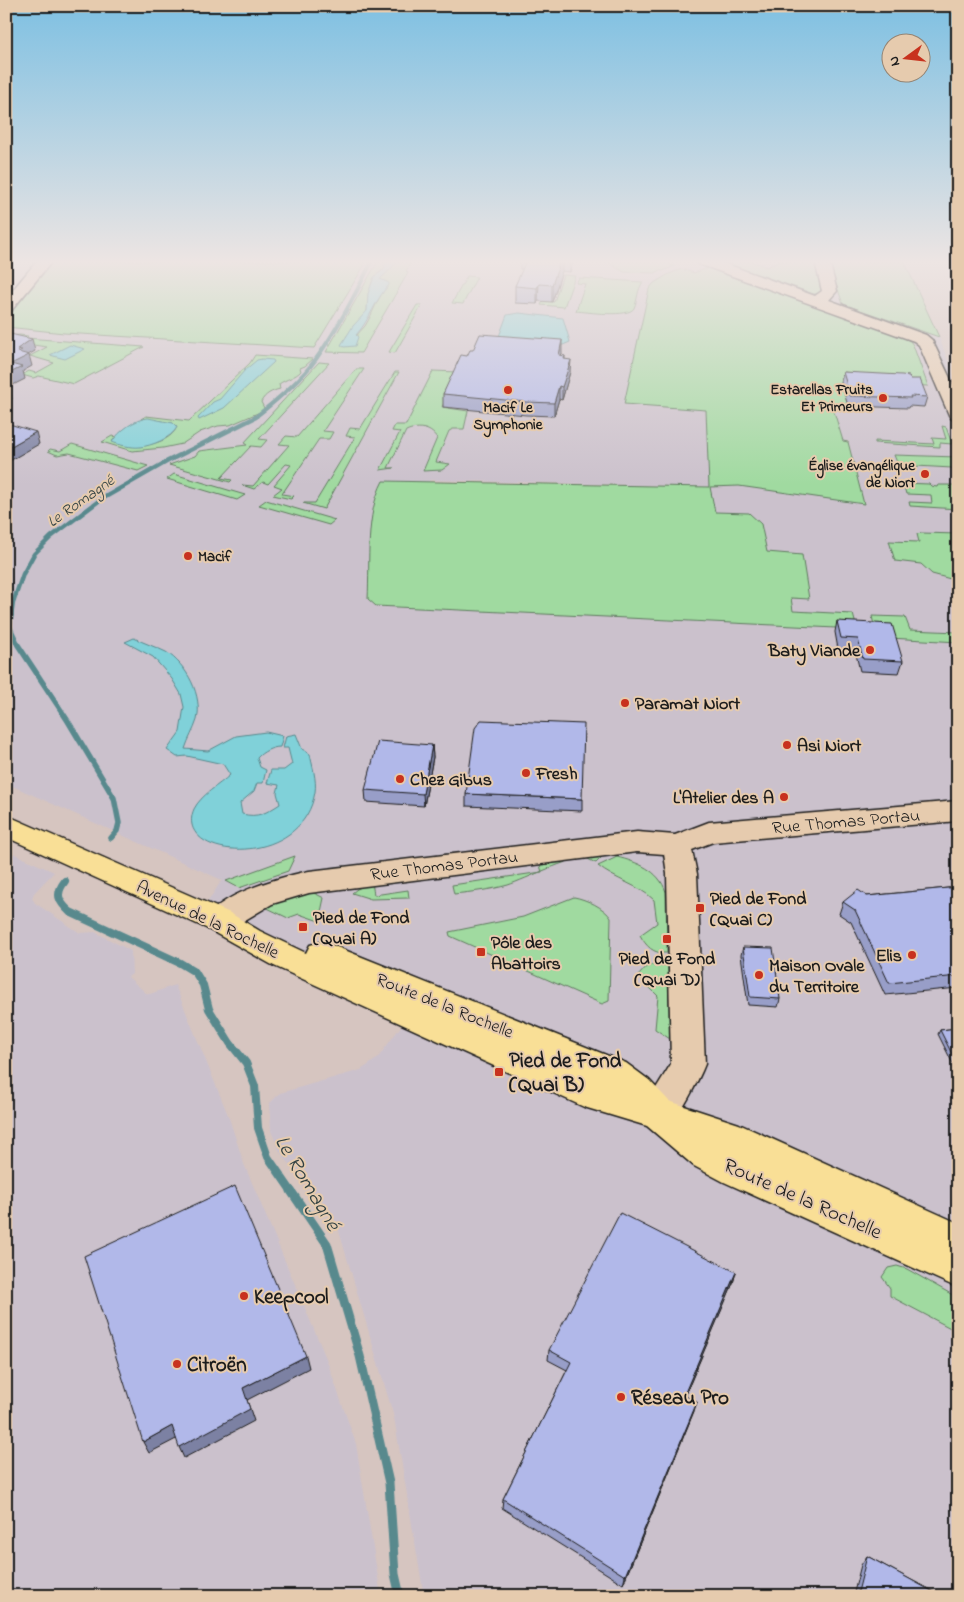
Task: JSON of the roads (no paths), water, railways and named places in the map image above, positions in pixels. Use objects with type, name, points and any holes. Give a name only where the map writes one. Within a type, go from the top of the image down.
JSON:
[{"type":"main road","name":"Avenue de la Rochelle","points":[[6,825],[219,921],[285,957],[410,1014]]},
{"type":"main road","name":"Route de la Rochelle","points":[[219,921],[280,936],[614,1074],[637,1091],[658,1114],[707,1154],[737,1170],[958,1269]]},
{"type":"main road","name":"Route de la Rochelle","points":[[410,1014],[596,1096],[700,1125],[740,1141],[958,1242]]},
{"type":"street","points":[[914,336],[924,341],[958,415]]},
{"type":"street","name":"Rue Thomas Portau","points":[[219,921],[249,900],[280,888],[309,882],[636,842],[677,845],[709,832],[958,811]]},
{"type":"street","points":[[658,1114],[683,1077],[688,1064],[682,874],[677,845]]},
{"type":"water","points":[[347,336],[358,337],[355,346],[344,347],[341,345]]},
{"type":"water","points":[[499,336],[568,336],[570,342],[554,346],[498,339]]},
{"type":"water","points":[[70,345],[85,349],[65,359],[50,355]]},
{"type":"water","points":[[257,360],[273,360],[274,362],[224,408],[199,420],[198,418],[213,402],[220,399],[245,370]]},
{"type":"water","points":[[148,418],[173,423],[177,427],[166,438],[145,446],[129,447],[112,442],[128,426]]},
{"type":"water","points":[[134,638],[166,652],[174,658],[192,682],[198,701],[198,711],[196,724],[185,749],[208,751],[236,736],[266,732],[283,736],[280,747],[267,750],[257,758],[260,767],[266,770],[263,783],[257,783],[254,791],[240,803],[242,814],[262,814],[280,804],[277,793],[279,785],[267,783],[271,770],[284,770],[292,764],[288,748],[283,748],[286,736],[296,734],[302,749],[310,754],[315,778],[315,792],[305,818],[288,835],[265,846],[241,849],[219,847],[202,839],[192,826],[194,809],[206,795],[230,775],[223,764],[187,756],[177,757],[167,750],[180,732],[184,707],[181,694],[172,679],[153,657],[125,642]]},
{"type":"waterway","name":"Le Romagné","points":[[254,418],[303,375],[331,336]]},
{"type":"waterway","name":"Le Romagné","points":[[11,617],[13,603],[23,574],[34,554],[51,537],[100,500],[168,461],[254,418]]},
{"type":"waterway","name":"Le Romagné","points":[[11,615],[9,626],[18,645],[68,721],[114,798],[119,823],[117,831],[111,838]]},
{"type":"waterway","name":"Le Romagné","points":[[65,881],[60,890],[59,897],[70,912],[180,963],[195,972],[203,985],[209,1009],[230,1043],[246,1063],[255,1086],[258,1128],[268,1157],[292,1192]]},
{"type":"waterway","name":"Le Romagné","points":[[291,1191],[327,1244],[360,1356],[389,1483],[395,1574],[400,1596]]},
{"type":"place","name":"Macif Le Symphonie","points":[[508,390]]},
{"type":"place","name":"Estarellas Fruits Et Primeurs","points":[[883,398]]},
{"type":"place","name":"Église évangélique de Niort","points":[[925,474]]},
{"type":"place","name":"Macif","points":[[188,556]]},
{"type":"place","name":"Baty Viande","points":[[870,650]]},
{"type":"place","name":"Paramat Niort","points":[[625,703]]},
{"type":"place","name":"Asi Niort","points":[[787,745]]},
{"type":"place","name":"Fresh","points":[[526,773]]},
{"type":"place","name":"Chez Gibus","points":[[400,779]]},
{"type":"place","name":"L'Atelier des A","points":[[784,797]]},
{"type":"place","name":"Pied de Fond (Quai C)","points":[[700,908]]},
{"type":"place","name":"Pied de Fond (Quai A)","points":[[303,927]]},
{"type":"place","name":"Pied de Fond (Quai D)","points":[[667,939]]},
{"type":"place","name":"Pôle des Abattoirs","points":[[481,952]]},
{"type":"place","name":"Elis","points":[[912,955]]},
{"type":"place","name":"Maison Ovale du Territoire","points":[[759,975]]},
{"type":"place","name":"Pied de Fond (Quai B)","points":[[499,1072]]},
{"type":"place","name":"Keepcool","points":[[244,1296]]},
{"type":"place","name":"Citroën","points":[[177,1364]]},
{"type":"place","name":"Réseau Pro","points":[[621,1397]]}]
